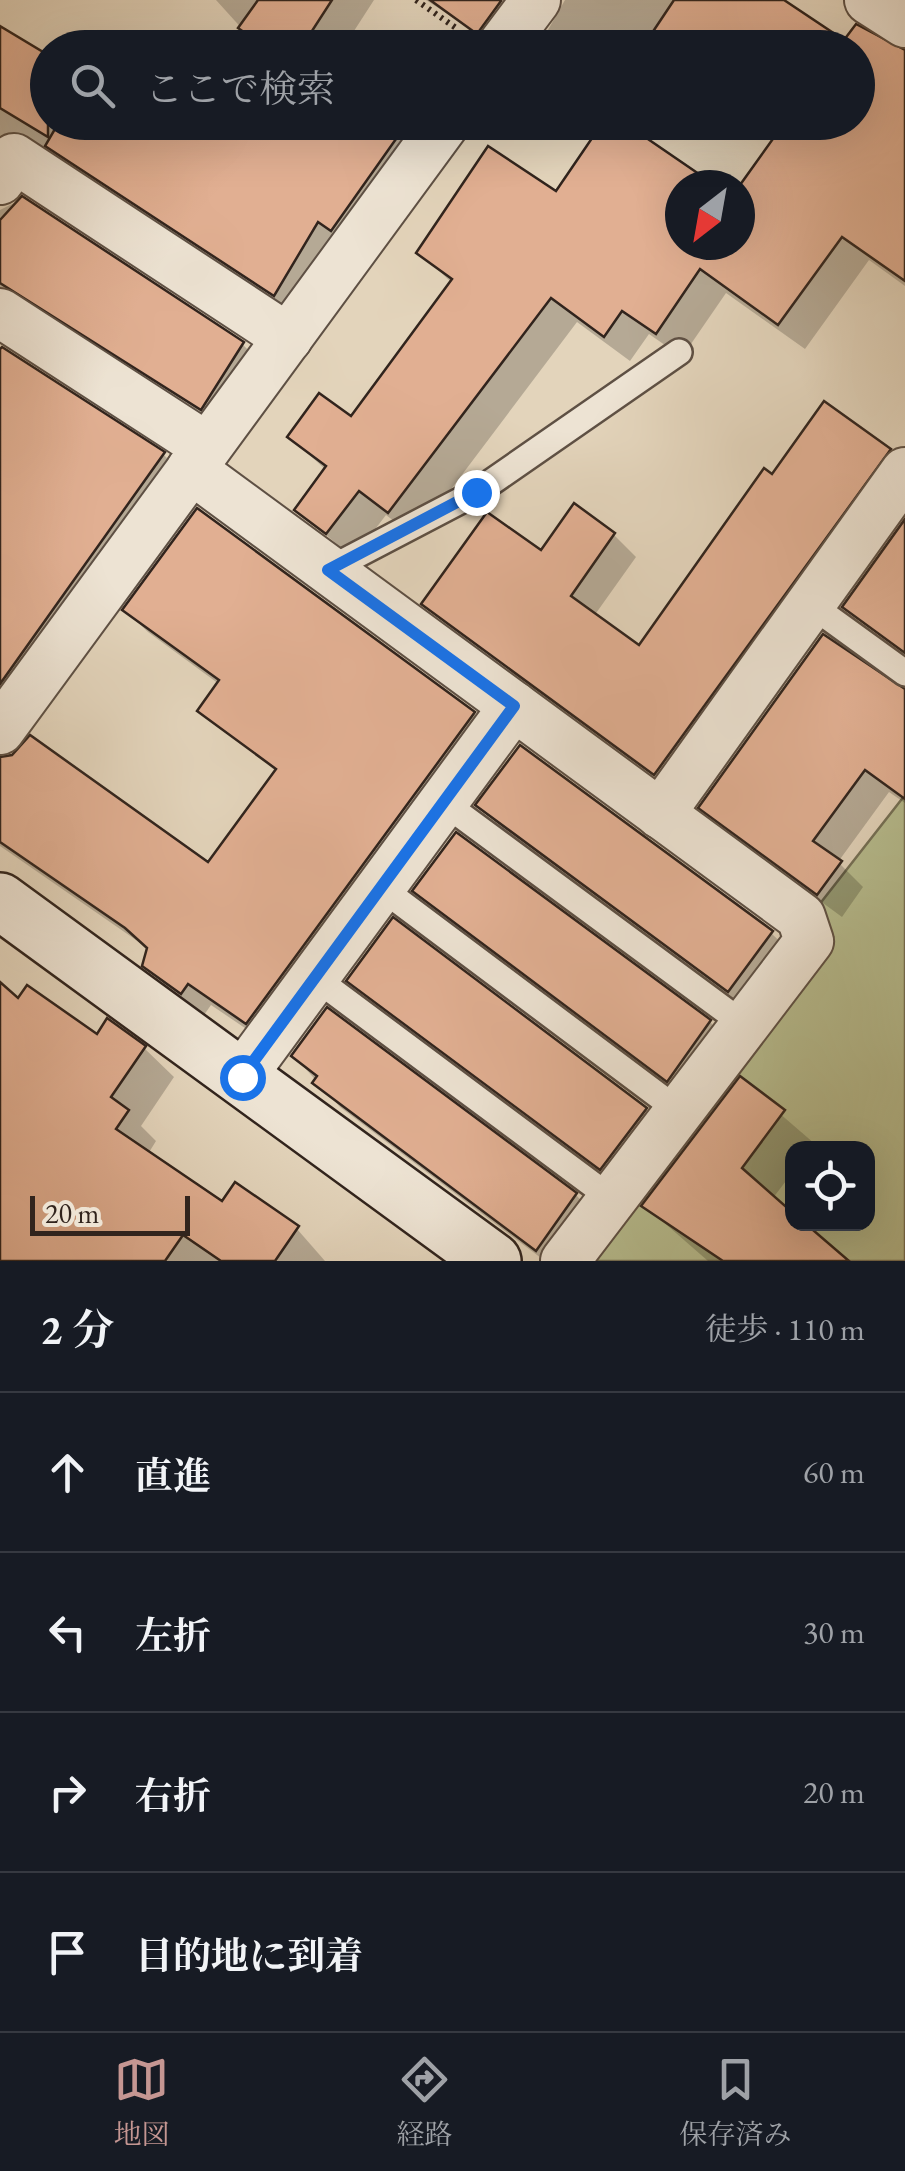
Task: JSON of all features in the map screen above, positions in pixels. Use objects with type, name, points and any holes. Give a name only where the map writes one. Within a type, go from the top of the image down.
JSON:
[{"type":"street","points":[[501,30],[536,0]]},
{"type":"street","points":[[869,0],[905,24]]},
{"type":"street","points":[[0,730],[433,140]]},
{"type":"street","points":[[0,180],[14,158],[288,338]]},
{"type":"street","points":[[0,313],[199,458],[328,570],[801,917],[809,940],[565,1261]]},
{"type":"street","points":[[660,814],[905,472]]},
{"type":"street","points":[[242,1077],[514,706]]},
{"type":"street","points":[[0,900],[493,1261]]},
{"type":"lane","points":[[328,570],[476,492],[679,352]]},
{"type":"lane","points":[[810,604],[905,673]]},
{"type":"lane","points":[[443,802],[744,1026]]},
{"type":"lane","points":[[380,887],[679,1111]]},
{"type":"lane","points":[[314,977],[612,1200]]},
{"type":"path","points":[[416,0],[465,30]]},
{"type":"green space","points":[[905,795],[905,1261],[597,1261],[593,1240],[833,937],[808,919]]},
{"type":"building","points":[[258,0],[332,0],[313,30],[238,28]]},
{"type":"building","points":[[430,0],[500,0],[480,30],[471,30]]},
{"type":"building","points":[[674,0],[784,0],[829,30],[654,30]]},
{"type":"building","points":[[0,26],[30,44],[30,126],[0,108]]},
{"type":"building","points":[[875,34],[905,50],[905,281],[842,237],[778,325],[700,269],[656,334],[622,311],[604,337],[551,298],[388,513],[359,491],[326,534],[294,510],[326,466],[287,437],[319,393],[351,416],[452,279],[416,253],[488,146],[556,191],[591,140],[649,140],[693,170],[665,170],[665,260],[755,260],[755,170],[751,170],[772,140],[875,140]]},
{"type":"building","points":[[48,140],[395,140],[331,231],[318,222],[274,296],[45,146]]},
{"type":"building","points":[[22,196],[244,342],[201,410],[0,283],[0,220]]},
{"type":"building","points":[[0,349],[165,452],[0,684]]},
{"type":"building","points":[[824,401],[891,449],[654,775],[421,604],[487,512],[541,550],[574,503],[615,533],[571,596],[639,645],[764,468],[772,474]]},
{"type":"building","points":[[197,508],[475,712],[246,1024],[188,984],[181,994],[142,966],[147,948],[125,928],[0,842],[0,757],[12,755],[30,735],[208,862],[276,769],[197,711],[219,680],[122,610]]},
{"type":"building","points":[[905,519],[905,653],[842,607]]},
{"type":"building","points":[[823,634],[905,689],[905,799],[865,770],[813,841],[842,861],[817,895],[698,808]]},
{"type":"building","points":[[520,745],[773,931],[728,992],[475,805]]},
{"type":"building","points":[[456,832],[711,1020],[667,1082],[412,891]]},
{"type":"building","points":[[393,917],[647,1108],[600,1170],[346,981]]},
{"type":"building","points":[[0,982],[18,998],[27,985],[97,1034],[107,1018],[146,1046],[111,1097],[129,1110],[116,1129],[222,1201],[235,1182],[299,1226],[275,1261],[221,1261],[183,1235],[165,1261],[0,1261]]},
{"type":"building","points":[[327,1007],[577,1193],[536,1251],[312,1083],[317,1076],[291,1056]]},
{"type":"building","points":[[740,1076],[785,1110],[742,1168],[785,1206],[785,1231],[814,1231],[849,1261],[723,1261],[641,1206]]},
{"type":"route","points":[[242,1077],[514,706],[328,570],[476,492]]}]
